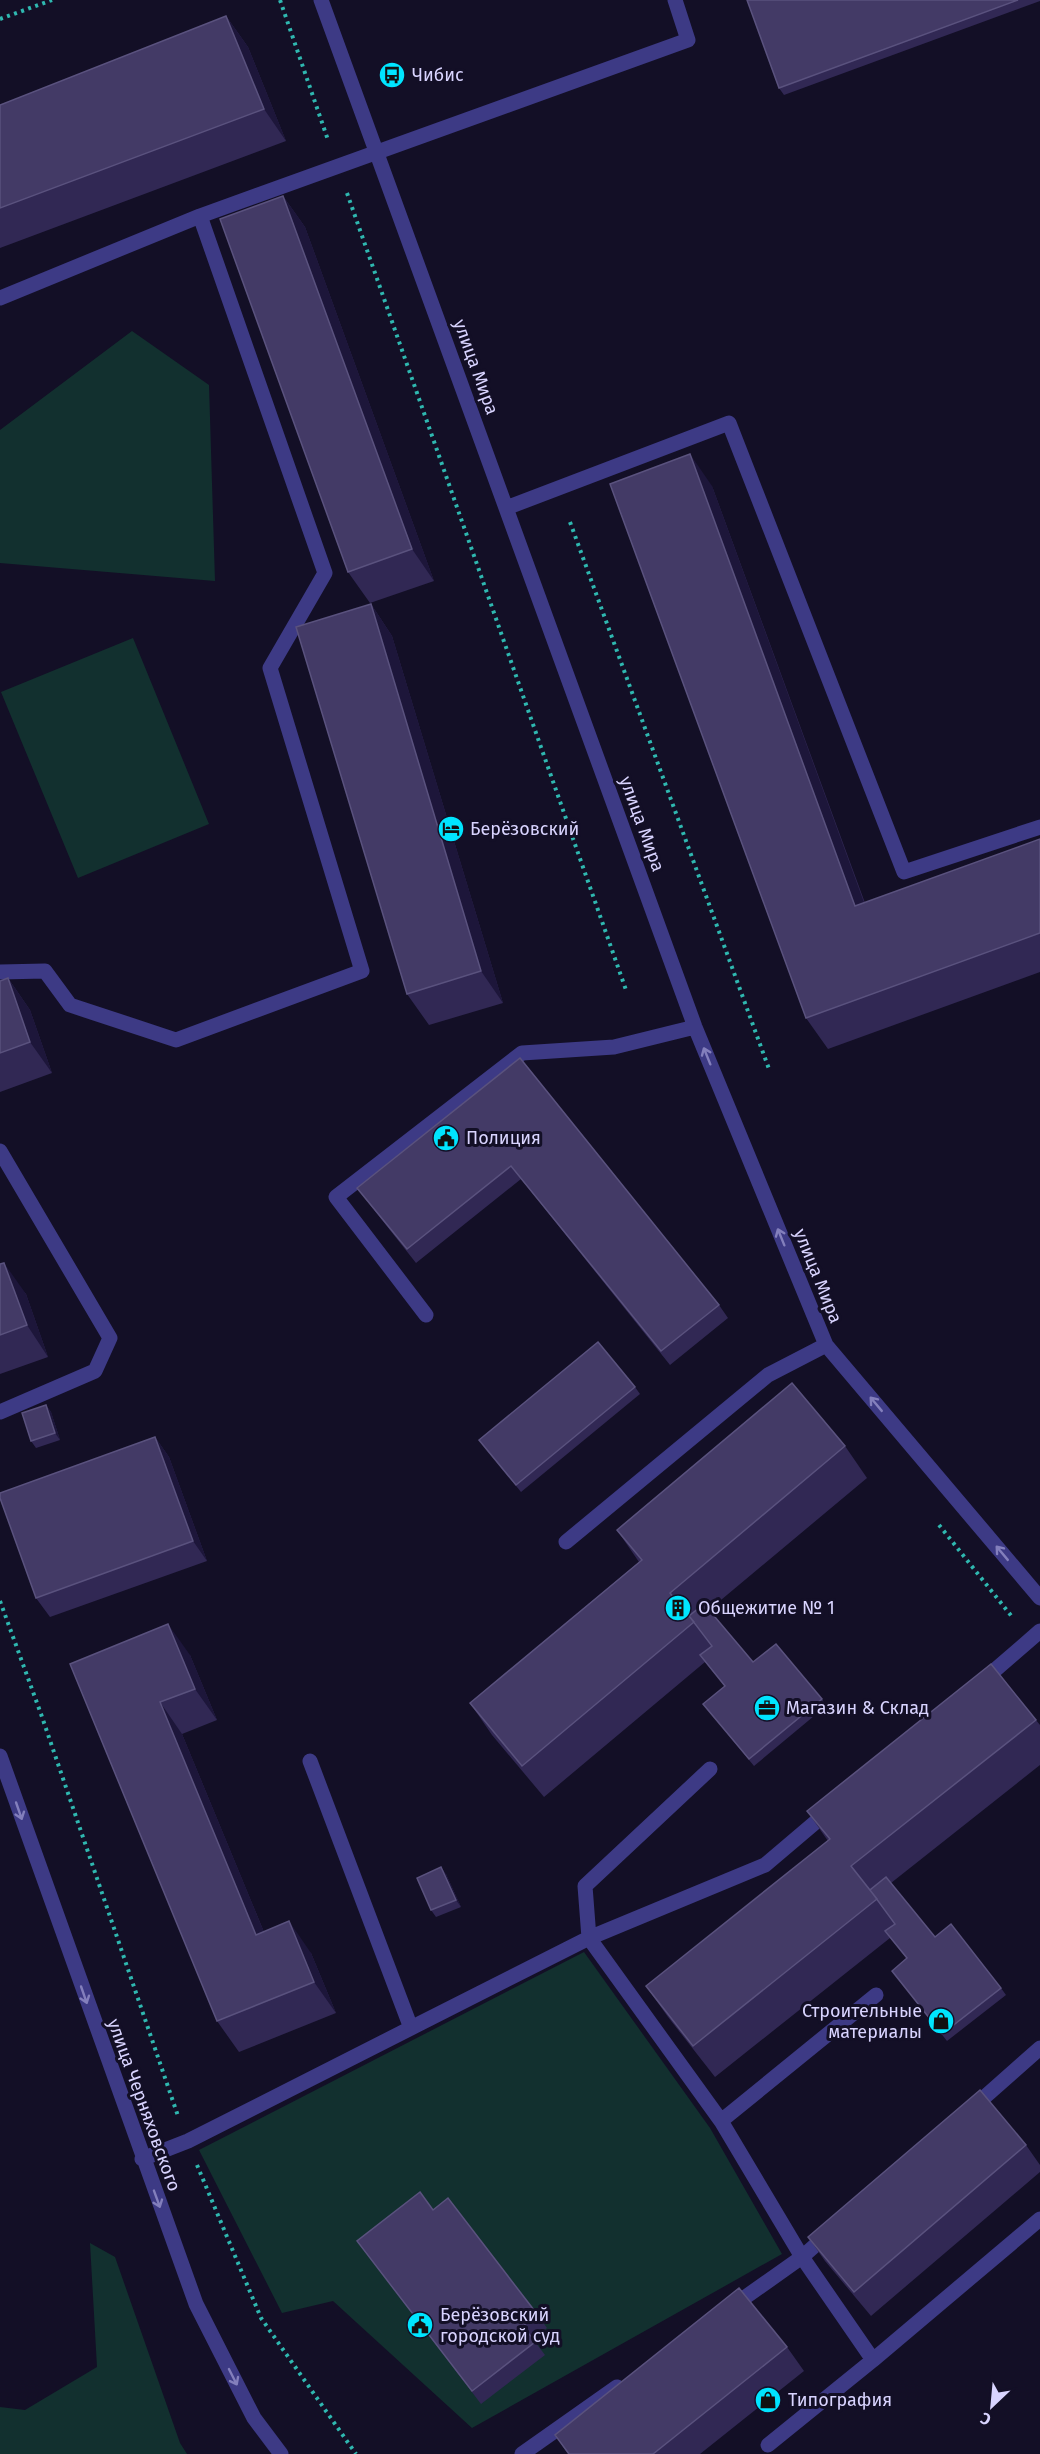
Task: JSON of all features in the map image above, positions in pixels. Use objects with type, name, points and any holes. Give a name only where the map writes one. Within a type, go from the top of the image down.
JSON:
[{"type":"street","name":"улица Мира","points":[[321,0],[695,1027],[826,1345],[1040,1598]]},
{"type":"street","points":[[0,298],[200,216],[688,40],[675,0]]},
{"type":"street","points":[[0,972],[45,972],[70,1005],[176,1040],[362,971],[270,668],[325,573],[200,216]]},
{"type":"street","points":[[507,508],[729,423],[904,872],[1040,828]]},
{"type":"street","points":[[426,1315],[336,1197],[522,1053],[614,1047],[695,1027]]},
{"type":"street","points":[[0,1151],[110,1338],[95,1371],[0,1412]]},
{"type":"street","points":[[566,1542],[768,1375],[826,1345]]},
{"type":"street","points":[[969,1692],[1040,1631]]},
{"type":"street","name":"улица Черняховского","points":[[0,1756],[142,2159],[196,2304],[254,2418],[281,2454]]},
{"type":"street","points":[[310,1761],[411,2028]]},
{"type":"street","points":[[711,1769],[585,1886],[589,1938],[721,2121],[802,2257],[873,2360]]},
{"type":"street","points":[[142,2159],[188,2141],[589,1938],[765,1865],[845,1797]]},
{"type":"street","points":[[721,2121],[876,1995]]},
{"type":"street","points":[[961,2118],[1040,2048]]},
{"type":"street","points":[[768,2445],[1040,2219]]},
{"type":"street","points":[[715,2318],[802,2257],[837,2226]]},
{"type":"street","points":[[523,2454],[629,2379]]},
{"type":"path","points":[[0,19],[52,0]]},
{"type":"path","points":[[280,0],[626,990]]},
{"type":"path","points":[[570,522],[770,1069]]},
{"type":"path","points":[[0,1601],[41,1714],[172,2103],[261,2318],[356,2454]]},
{"type":"green space","points":[[132,331],[209,385],[215,581],[0,563],[0,430]]},
{"type":"green space","points":[[133,638],[209,824],[78,878],[1,692]]},
{"type":"green space","points":[[584,1952],[710,2128],[782,2254],[472,2428],[333,2301],[282,2313],[199,2150]]},
{"type":"green space","points":[[90,2243],[115,2257],[180,2443],[187,2454],[0,2454],[0,2407],[25,2410],[97,2367]]},
{"type":"building","points":[[747,0],[1018,0],[779,88]]},
{"type":"building","points":[[226,16],[264,109],[0,208],[0,105]]},
{"type":"building","points":[[283,196],[412,549],[348,572],[220,219]]},
{"type":"building","points":[[690,454],[855,906],[1040,839],[1040,933],[806,1018],[610,484]]},
{"type":"building","points":[[371,604],[481,971],[407,994],[296,627]]},
{"type":"building","points":[[8,978],[30,1042],[0,1053],[0,981]]},
{"type":"building","points":[[520,1058],[719,1305],[661,1351],[511,1166],[407,1249],[357,1188]]},
{"type":"building","points":[[4,1263],[27,1325],[0,1335],[0,1264]]},
{"type":"building","points":[[598,1342],[635,1387],[516,1485],[479,1440]]},
{"type":"building","points":[[792,1383],[845,1446],[670,1593],[694,1622],[522,1766],[470,1703],[642,1560],[617,1530]]},
{"type":"building","points":[[46,1405],[55,1433],[31,1441],[22,1413]]},
{"type":"building","points":[[155,1437],[193,1541],[36,1598],[0,1493]]},
{"type":"building","name":"Магазин & Склад","points":[[704,1604],[753,1662],[776,1644],[822,1699],[749,1759],[703,1704],[725,1686],[700,1655],[712,1646],[689,1616]]},
{"type":"building","points":[[168,1624],[195,1689],[160,1702],[256,1935],[289,1921],[314,1982],[217,2021],[70,1664]]},
{"type":"building","points":[[991,1664],[1036,1720],[851,1866],[877,1899],[693,2046],[646,1986],[830,1839],[807,1811]]},
{"type":"building","points":[[441,1867],[456,1900],[431,1910],[417,1878]]},
{"type":"building","points":[[886,1877],[935,1937],[951,1924],[1001,1988],[942,2034],[892,1971],[907,1958],[885,1931],[895,1924],[870,1890]]},
{"type":"building","points":[[980,2090],[1026,2145],[854,2292],[808,2237]]},
{"type":"building","points":[[420,2192],[433,2210],[448,2198],[537,2314],[523,2326],[535,2342],[472,2391],[357,2241]]},
{"type":"building","points":[[739,2288],[787,2347],[653,2454],[569,2454],[555,2435]]},
{"type":"place","name":"Чибис","points":[[392,75]]},
{"type":"place","name":"Берёзовский","points":[[451,829]]},
{"type":"place","name":"Полиция","points":[[446,1138]]},
{"type":"place","name":"Общежитие № 1","points":[[678,1608]]},
{"type":"place","name":"Магазин & Склад","points":[[767,1708]]},
{"type":"place","name":"Строительные материалы","points":[[941,2021]]},
{"type":"place","name":"Берёзовский городской суд","points":[[420,2325]]},
{"type":"place","name":"Типография","points":[[768,2400]]}]
